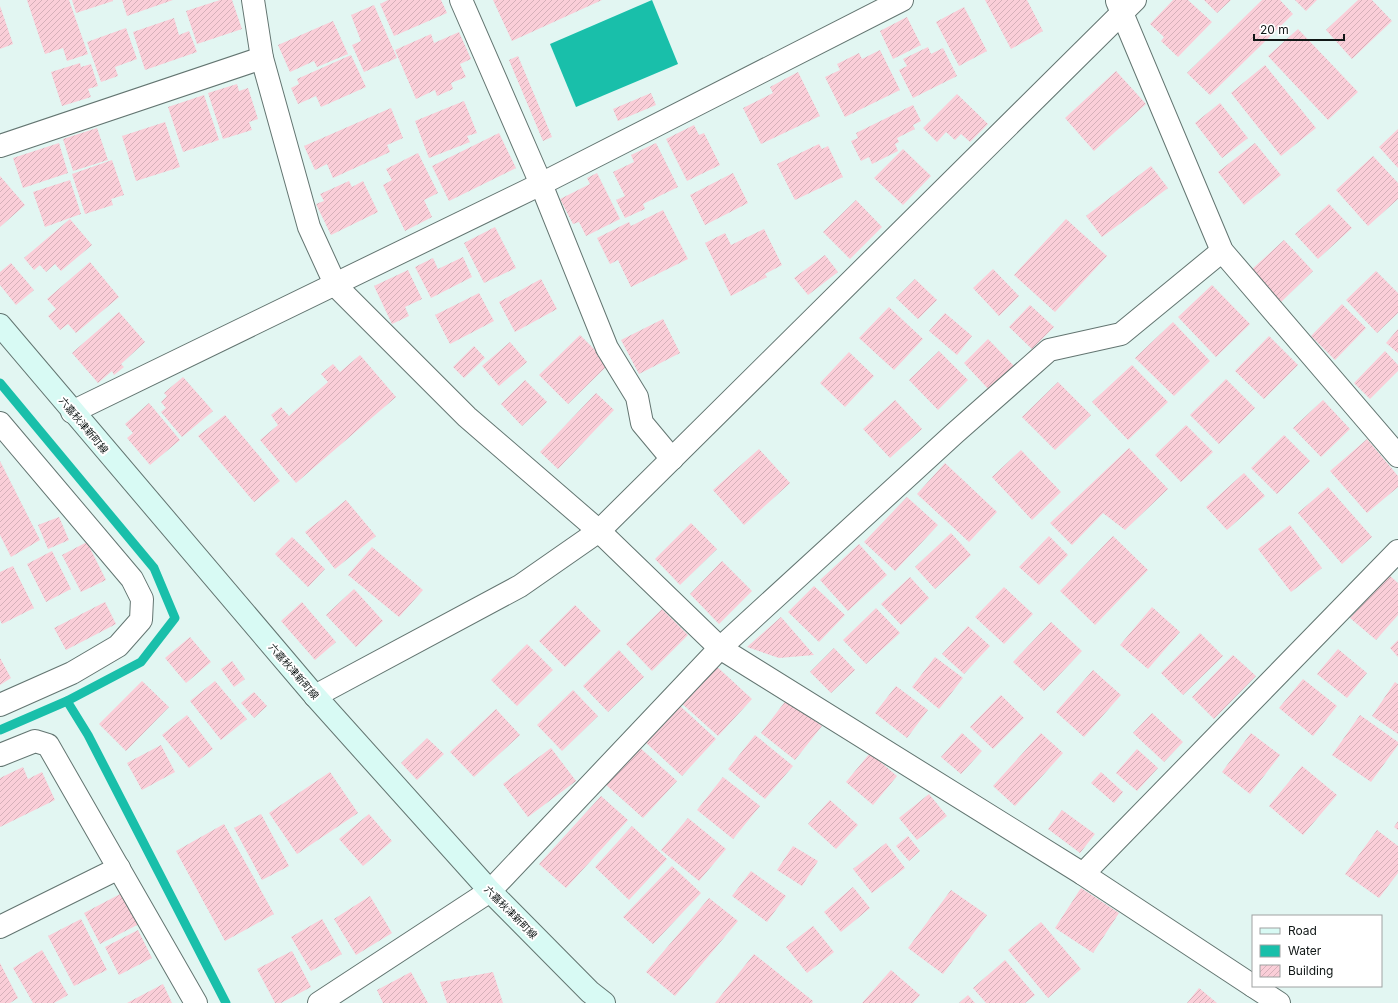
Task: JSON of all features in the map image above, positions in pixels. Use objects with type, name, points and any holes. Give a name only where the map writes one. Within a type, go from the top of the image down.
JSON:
[{"type":"main road","name":"六嘉秋津新町線","points":[[0,324],[72,412],[315,696],[490,891],[594,999]]},
{"type":"street","points":[[253,0],[262,58],[309,227],[336,286],[467,417],[599,531],[720,648],[1083,874],[1252,985]]},
{"type":"street","points":[[461,0],[541,184],[607,348],[637,397],[642,423],[672,459]]},
{"type":"street","points":[[72,412],[336,286],[541,184],[902,0]]},
{"type":"street","points":[[315,696],[520,586],[599,531],[1125,4],[1222,252],[1398,456]]},
{"type":"street","points":[[0,146],[262,58]]},
{"type":"street","points":[[319,1003],[490,891],[720,648],[955,433],[1050,350],[1121,334],[1222,252]]},
{"type":"street","points":[[0,423],[7,443],[132,579],[142,599],[141,620],[118,646],[72,673],[0,705]]},
{"type":"street","points":[[1083,874],[1398,551]]},
{"type":"street","points":[[0,755],[35,741],[48,745],[196,1003]]},
{"type":"street","points":[[0,927],[119,868]]},
{"type":"street","points":[[1255,987],[1279,1003]]},
{"type":"water","points":[[652,0],[678,64],[576,107],[550,44]]},
{"type":"building","points":[[27,0],[69,0],[88,54],[67,61],[63,48],[45,54]]},
{"type":"building","points":[[72,0],[113,0],[113,1],[76,13]]},
{"type":"building","points":[[122,0],[173,0],[127,16]]},
{"type":"building","points":[[220,0],[232,0],[242,29],[197,44],[186,11]]},
{"type":"building","points":[[388,0],[441,0],[447,13],[394,36],[380,4]]},
{"type":"building","points":[[493,0],[602,0],[512,41]]},
{"type":"building","points":[[985,0],[1027,0],[1043,31],[1011,49]]},
{"type":"building","points":[[1173,0],[1188,0],[1212,22],[1178,57],[1161,41],[1164,37],[1150,24]]},
{"type":"building","points":[[1204,0],[1231,0],[1217,13]]},
{"type":"building","points":[[1262,0],[1280,0],[1293,14],[1210,95],[1187,73]]},
{"type":"building","points":[[1295,0],[1317,0],[1306,11]]},
{"type":"building","points":[[1358,0],[1372,0],[1392,21],[1352,59],[1326,30]]},
{"type":"building","points":[[374,5],[397,58],[364,72],[352,45],[361,41],[351,15]]},
{"type":"building","points":[[0,6],[13,44],[0,49]]},
{"type":"building","points":[[964,7],[987,51],[959,66],[936,22]]},
{"type":"building","points":[[907,17],[921,45],[893,59],[880,31]]},
{"type":"building","points":[[174,18],[179,35],[189,31],[197,52],[145,70],[133,32]]},
{"type":"building","points":[[333,21],[348,54],[317,67],[314,61],[290,72],[278,45]]},
{"type":"building","points":[[126,28],[137,59],[115,67],[118,76],[101,82],[87,42]]},
{"type":"building","points":[[1298,29],[1358,92],[1328,120],[1268,56]]},
{"type":"building","points":[[459,32],[471,59],[460,64],[466,77],[451,83],[453,89],[437,96],[435,90],[416,99],[395,50],[431,34],[434,43]]},
{"type":"building","points":[[928,47],[931,54],[943,48],[957,76],[913,98],[899,70],[907,66],[903,59]]},
{"type":"building","points":[[880,50],[900,90],[845,117],[825,77],[840,70],[837,64],[859,53],[862,59]]},
{"type":"building","points":[[351,55],[366,87],[321,107],[316,96],[298,104],[291,88],[299,84],[297,79]]},
{"type":"building","points":[[518,56],[552,137],[543,141],[509,60]]},
{"type":"building","points":[[80,63],[81,67],[91,64],[98,86],[88,89],[91,97],[62,106],[51,72]]},
{"type":"building","points":[[1265,65],[1316,128],[1281,156],[1231,93]]},
{"type":"building","points":[[1116,71],[1146,104],[1094,151],[1065,118]]},
{"type":"building","points":[[798,72],[820,116],[761,144],[743,108],[773,93],[770,87]]},
{"type":"building","points":[[237,84],[239,91],[248,88],[258,119],[249,122],[252,130],[223,139],[208,93]]},
{"type":"building","points":[[651,93],[656,105],[618,121],[613,109]]},
{"type":"building","points":[[957,94],[988,124],[970,142],[961,134],[955,140],[946,132],[937,142],[923,128]]},
{"type":"building","points":[[204,95],[219,140],[183,152],[168,107]]},
{"type":"building","points":[[464,101],[477,133],[467,136],[470,142],[429,158],[415,121]]},
{"type":"building","points":[[1220,103],[1248,138],[1222,158],[1195,123]]},
{"type":"building","points":[[913,105],[921,121],[913,125],[915,129],[897,138],[899,142],[895,144],[898,151],[872,164],[869,157],[861,161],[851,141],[858,138],[856,133]]},
{"type":"building","points":[[391,108],[403,138],[387,145],[390,152],[333,178],[327,164],[315,170],[304,146]]},
{"type":"building","points":[[165,122],[180,167],[136,181],[122,136]]},
{"type":"building","points":[[694,125],[699,135],[704,133],[720,165],[687,181],[666,139]]},
{"type":"building","points":[[97,128],[108,160],[73,171],[63,139]]},
{"type":"building","points":[[1398,129],[1398,168],[1379,147]]},
{"type":"building","points":[[499,133],[516,168],[449,201],[432,166]]},
{"type":"building","points":[[59,143],[68,173],[23,188],[13,158]]},
{"type":"building","points":[[656,143],[678,187],[643,204],[645,209],[625,218],[616,200],[625,196],[613,172],[634,162],[631,155]]},
{"type":"building","points":[[1255,143],[1281,175],[1244,205],[1218,172]]},
{"type":"building","points":[[819,144],[822,149],[828,146],[843,177],[795,200],[777,164]]},
{"type":"building","points":[[903,149],[931,176],[903,205],[874,178]]},
{"type":"building","points":[[418,153],[438,193],[424,200],[432,217],[405,231],[383,185],[392,180],[386,169]]},
{"type":"building","points":[[1373,156],[1398,183],[1398,199],[1368,226],[1336,190]]},
{"type":"building","points":[[112,160],[124,195],[111,199],[113,205],[85,214],[72,174]]},
{"type":"building","points":[[1151,166],[1168,188],[1102,237],[1086,216]]},
{"type":"building","points":[[597,173],[620,219],[586,236],[579,222],[573,224],[560,199],[590,184],[587,178]]},
{"type":"building","points":[[733,173],[748,203],[705,225],[690,195]]},
{"type":"building","points":[[0,176],[25,205],[0,227]]},
{"type":"building","points":[[70,180],[81,214],[45,227],[33,192]]},
{"type":"building","points":[[349,181],[352,187],[363,181],[378,212],[331,235],[316,204],[324,201],[320,194]]},
{"type":"building","points":[[856,200],[882,227],[850,259],[823,232]]},
{"type":"building","points":[[1329,204],[1352,228],[1318,259],[1295,234]]},
{"type":"building","points":[[663,210],[688,259],[631,287],[618,260],[610,264],[597,238],[629,222],[631,226]]},
{"type":"building","points":[[70,219],[92,245],[61,271],[55,264],[46,272],[40,265],[34,270],[24,258]]},
{"type":"building","points":[[1066,219],[1107,256],[1055,312],[1014,275]]},
{"type":"building","points":[[495,227],[516,268],[484,283],[464,243]]},
{"type":"building","points":[[764,229],[782,265],[765,274],[767,277],[731,296],[705,243],[725,233],[731,245]]},
{"type":"building","points":[[1284,240],[1313,271],[1280,303],[1250,271]]},
{"type":"building","points":[[825,255],[838,272],[808,295],[794,278]]},
{"type":"building","points":[[463,257],[472,277],[431,298],[415,267],[433,258],[438,269]]},
{"type":"building","points":[[90,262],[119,297],[76,333],[68,324],[60,330],[48,316],[56,309],[47,299]]},
{"type":"building","points":[[11,263],[34,290],[16,305],[0,285],[0,272]]},
{"type":"building","points":[[993,269],[1019,296],[999,316],[973,288]]},
{"type":"building","points":[[408,270],[422,299],[405,307],[409,316],[392,324],[374,286]]},
{"type":"building","points":[[1376,271],[1398,293],[1398,313],[1377,333],[1346,300]]},
{"type":"building","points":[[541,279],[557,309],[515,332],[499,302]]},
{"type":"building","points":[[915,279],[937,300],[918,319],[896,298]]},
{"type":"building","points":[[1212,285],[1250,324],[1216,357],[1178,317]]},
{"type":"building","points":[[479,293],[494,321],[450,344],[435,315]]},
{"type":"building","points":[[1342,304],[1366,328],[1335,360],[1311,336]]},
{"type":"building","points":[[1030,305],[1054,327],[1032,349],[1009,327]]},
{"type":"building","points":[[889,307],[923,339],[894,370],[859,338]]},
{"type":"building","points":[[119,312],[145,342],[121,364],[124,367],[114,375],[112,371],[98,383],[72,353]]},
{"type":"building","points":[[945,313],[972,336],[957,355],[929,331]]},
{"type":"building","points":[[663,319],[680,353],[639,374],[621,340]]},
{"type":"building","points":[[1173,322],[1210,361],[1174,396],[1135,358]]},
{"type":"building","points":[[1398,329],[1398,353],[1386,343]]},
{"type":"building","points":[[580,335],[609,364],[568,404],[539,375]]},
{"type":"building","points":[[1269,336],[1298,365],[1264,399],[1235,371]]},
{"type":"building","points":[[988,339],[1015,367],[990,391],[964,363]]},
{"type":"building","points":[[510,342],[527,362],[499,386],[482,366]]},
{"type":"building","points":[[474,346],[485,358],[464,378],[453,367]]},
{"type":"building","points":[[939,351],[968,380],[938,410],[909,380]]},
{"type":"building","points":[[1385,351],[1398,365],[1398,371],[1370,399],[1354,383]]},
{"type":"building","points":[[849,352],[874,376],[845,407],[820,383]]},
{"type":"building","points":[[360,355],[396,397],[296,483],[260,440],[278,425],[271,415],[281,407],[289,416],[328,382],[321,374],[333,364],[340,372]]},
{"type":"building","points":[[1132,365],[1168,402],[1128,440],[1092,402]]},
{"type":"building","points":[[183,377],[213,411],[182,437],[161,412],[166,408],[161,402],[167,396],[164,393]]},
{"type":"building","points":[[1226,379],[1255,408],[1219,444],[1190,415]]},
{"type":"building","points":[[525,380],[547,402],[522,426],[501,404]]},
{"type":"building","points":[[1058,382],[1091,415],[1055,450],[1022,417]]},
{"type":"building","points":[[596,393],[614,410],[558,469],[540,452]]},
{"type":"building","points":[[895,400],[922,429],[890,458],[863,429]]},
{"type":"building","points":[[1323,400],[1350,429],[1321,457],[1293,428]]},
{"type":"building","points":[[149,403],[180,440],[150,465],[127,438],[133,433],[125,424]]},
{"type":"building","points":[[225,415],[280,481],[254,502],[198,436]]},
{"type":"building","points":[[1186,425],[1213,452],[1181,482],[1155,455]]},
{"type":"building","points":[[1284,435],[1310,461],[1277,494],[1251,468]]},
{"type":"building","points":[[1367,439],[1398,476],[1398,487],[1367,513],[1330,471]]},
{"type":"building","points":[[1129,448],[1168,489],[1125,530],[1103,513],[1072,545],[1050,523]]},
{"type":"building","points":[[759,449],[790,483],[744,525],[713,490]]},
{"type":"building","points":[[1021,450],[1061,492],[1032,520],[992,477]]},
{"type":"building","points":[[0,461],[40,540],[11,557],[0,535]]},
{"type":"building","points":[[945,463],[997,512],[969,542],[917,494]]},
{"type":"building","points":[[1244,473],[1265,496],[1227,530],[1206,507]]},
{"type":"building","points":[[1328,487],[1372,537],[1342,564],[1298,513]]},
{"type":"building","points":[[907,497],[938,525],[895,571],[864,542]]},
{"type":"building","points":[[346,500],[376,536],[335,569],[305,532]]},
{"type":"building","points":[[59,517],[69,540],[48,549],[38,525]]},
{"type":"building","points":[[691,523],[717,549],[680,585],[655,559]]},
{"type":"building","points":[[1290,525],[1322,568],[1291,592],[1258,549]]},
{"type":"building","points":[[951,533],[971,555],[935,589],[915,567]]},
{"type":"building","points":[[1049,536],[1068,555],[1039,585],[1019,567]]},
{"type":"building","points":[[1113,536],[1148,570],[1095,625],[1060,591]]},
{"type":"building","points":[[292,537],[325,569],[308,587],[275,554]]},
{"type":"building","points":[[87,542],[106,580],[81,592],[62,555]]},
{"type":"building","points":[[859,544],[887,575],[848,611],[820,580]]},
{"type":"building","points":[[372,547],[423,590],[399,617],[348,575]]},
{"type":"building","points":[[52,551],[71,589],[46,602],[27,564]]},
{"type":"building","points":[[722,561],[752,591],[719,624],[690,594]]},
{"type":"building","points":[[13,566],[34,608],[2,624],[0,620],[0,572]]},
{"type":"building","points":[[1389,575],[1398,583],[1398,615],[1376,640],[1350,618]]},
{"type":"building","points":[[910,577],[929,598],[901,625],[881,604]]},
{"type":"building","points":[[814,586],[845,615],[819,642],[788,612]]},
{"type":"building","points":[[1004,587],[1033,614],[1004,644],[975,617]]},
{"type":"building","points":[[354,589],[383,621],[356,647],[326,615]]},
{"type":"building","points":[[105,602],[116,624],[66,650],[54,628]]},
{"type":"building","points":[[302,602],[336,642],[315,660],[281,621]]},
{"type":"building","points":[[575,605],[601,631],[565,667],[539,641]]},
{"type":"building","points":[[1152,607],[1180,632],[1148,669],[1120,645]]},
{"type":"building","points":[[876,608],[900,633],[866,664],[843,640]]},
{"type":"building","points":[[662,609],[688,635],[652,671],[626,644]]},
{"type":"building","points":[[781,617],[814,655],[779,658],[747,647]]},
{"type":"building","points":[[1051,622],[1082,651],[1044,691],[1013,662]]},
{"type":"building","points":[[968,626],[990,646],[964,674],[942,654]]},
{"type":"building","points":[[1200,633],[1223,656],[1183,695],[1161,673]]},
{"type":"building","points":[[190,637],[211,662],[186,683],[165,658]]},
{"type":"building","points":[[1398,640],[1398,657],[1390,648]]},
{"type":"building","points":[[527,644],[553,670],[517,706],[491,680]]},
{"type":"building","points":[[834,648],[855,670],[831,693],[810,672]]},
{"type":"building","points":[[1338,649],[1367,673],[1347,698],[1317,674]]},
{"type":"building","points":[[619,650],[644,677],[608,712],[583,686]]},
{"type":"building","points":[[1233,655],[1256,676],[1214,719],[1192,697]]},
{"type":"building","points":[[935,657],[963,678],[939,709],[912,687]]},
{"type":"building","points":[[0,658],[11,678],[0,685]]},
{"type":"building","points":[[232,661],[245,679],[234,687],[221,669]]},
{"type":"building","points":[[714,664],[752,699],[718,736],[679,701]]},
{"type":"building","points":[[1093,670],[1121,695],[1084,737],[1056,712]]},
{"type":"building","points":[[1303,679],[1337,706],[1313,736],[1279,708]]},
{"type":"building","points":[[142,681],[169,707],[126,751],[99,724]]},
{"type":"building","points":[[215,681],[247,719],[221,740],[190,701]]},
{"type":"building","points":[[1395,682],[1398,684],[1398,734],[1372,716]]},
{"type":"building","points":[[896,686],[928,710],[907,738],[875,713]]},
{"type":"building","points":[[573,690],[598,716],[562,751],[537,725]]},
{"type":"building","points":[[254,692],[267,706],[254,718],[241,703]]},
{"type":"building","points":[[1001,695],[1024,718],[993,749],[970,727]]},
{"type":"building","points":[[787,699],[822,726],[795,760],[761,733]]},
{"type":"building","points":[[678,704],[716,739],[682,776],[644,741]]},
{"type":"building","points":[[496,709],[520,735],[474,777],[450,752]]},
{"type":"building","points":[[1152,713],[1183,742],[1164,762],[1133,733]]},
{"type":"building","points":[[187,715],[213,749],[189,768],[162,735]]},
{"type":"building","points":[[1360,715],[1398,742],[1398,745],[1371,782],[1332,755]]},
{"type":"building","points":[[962,733],[982,751],[961,774],[941,757]]},
{"type":"building","points":[[1041,733],[1063,753],[1015,806],[993,786]]},
{"type":"building","points":[[1251,733],[1280,755],[1250,794],[1222,772]]},
{"type":"building","points":[[755,735],[793,766],[765,799],[728,769]]},
{"type":"building","points":[[427,738],[444,754],[417,780],[401,763]]},
{"type":"building","points":[[161,745],[175,772],[142,790],[127,763]]},
{"type":"building","points":[[638,746],[677,781],[643,818],[604,783]]},
{"type":"building","points":[[551,748],[576,781],[528,817],[503,784]]},
{"type":"building","points":[[1137,749],[1158,768],[1137,791],[1116,773]]},
{"type":"building","points":[[870,753],[897,776],[873,805],[846,782]]},
{"type":"building","points":[[1302,766],[1337,795],[1303,835],[1269,806]]},
{"type":"building","points":[[23,767],[28,779],[42,772],[55,800],[0,827],[0,778]]},
{"type":"building","points":[[330,772],[358,813],[297,854],[269,813]]},
{"type":"building","points":[[1101,772],[1123,792],[1114,803],[1091,783]]},
{"type":"building","points":[[723,777],[760,806],[733,839],[697,810]]},
{"type":"building","points":[[929,794],[947,816],[917,840],[899,818]]},
{"type":"building","points":[[601,796],[628,820],[566,888],[539,864]]},
{"type":"building","points":[[830,800],[858,825],[836,849],[808,824]]},
{"type":"building","points":[[1062,810],[1095,834],[1080,853],[1048,829]]},
{"type":"building","points":[[261,814],[289,866],[262,880],[234,828]]},
{"type":"building","points":[[369,814],[392,841],[363,866],[339,839]]},
{"type":"building","points":[[688,818],[726,849],[699,881],[661,850]]},
{"type":"building","points":[[1398,821],[1398,830],[1394,827]]},
{"type":"building","points":[[224,824],[274,914],[225,941],[176,851]]},
{"type":"building","points":[[632,826],[667,859],[629,900],[595,867]]},
{"type":"building","points":[[1377,830],[1398,846],[1398,873],[1379,898],[1345,874]]},
{"type":"building","points":[[908,836],[920,851],[909,861],[896,846]]},
{"type":"building","points":[[886,843],[905,868],[872,893],[853,869]]},
{"type":"building","points":[[793,846],[818,861],[802,886],[777,870]]},
{"type":"building","points":[[672,866],[701,893],[653,944],[623,917]]},
{"type":"building","points":[[751,871],[786,896],[767,922],[732,896]]},
{"type":"building","points":[[853,887],[870,908],[841,932],[824,912]]},
{"type":"building","points":[[1081,888],[1119,913],[1093,953],[1055,928]]},
{"type":"building","points":[[951,890],[987,915],[943,974],[908,948]]},
{"type":"building","points":[[124,892],[141,923],[100,944],[84,913]]},
{"type":"building","points":[[370,896],[392,933],[356,955],[334,919]]},
{"type":"building","points":[[709,898],[738,921],[675,996],[646,972]]},
{"type":"building","points":[[81,919],[107,970],[74,986],[48,936]]},
{"type":"building","points":[[322,919],[342,954],[311,971],[291,937]]},
{"type":"building","points":[[1041,922],[1081,969],[1048,998],[1008,950]]},
{"type":"building","points":[[813,926],[834,952],[807,973],[786,947]]},
{"type":"building","points":[[138,930],[152,958],[119,975],[105,947]]},
{"type":"building","points":[[42,950],[68,995],[54,1003],[33,1003],[13,968]]},
{"type":"building","points":[[292,951],[311,987],[281,1003],[275,1003],[257,969]]},
{"type":"building","points":[[754,954],[813,1001],[812,1003],[715,1003]]},
{"type":"building","points":[[1005,960],[1035,995],[1025,1003],[986,1003],[973,988]]},
{"type":"building","points":[[0,963],[18,998],[10,1003],[0,1003]]},
{"type":"building","points":[[891,970],[920,995],[913,1003],[862,1003]]},
{"type":"building","points":[[411,972],[428,1003],[383,1003],[377,990]]},
{"type":"building","points":[[493,972],[503,1003],[447,1003],[440,982]]},
{"type":"building","points":[[163,984],[172,1003],[127,1003]]},
{"type":"building","points":[[1199,988],[1217,1003],[1187,1003]]},
{"type":"building","points":[[968,995],[975,1003],[959,1003]]},
{"type":"waterway","points":[[0,383],[154,568],[175,618],[141,662],[67,701],[0,730]]},
{"type":"waterway","points":[[67,701],[88,735],[226,1003]]}]
